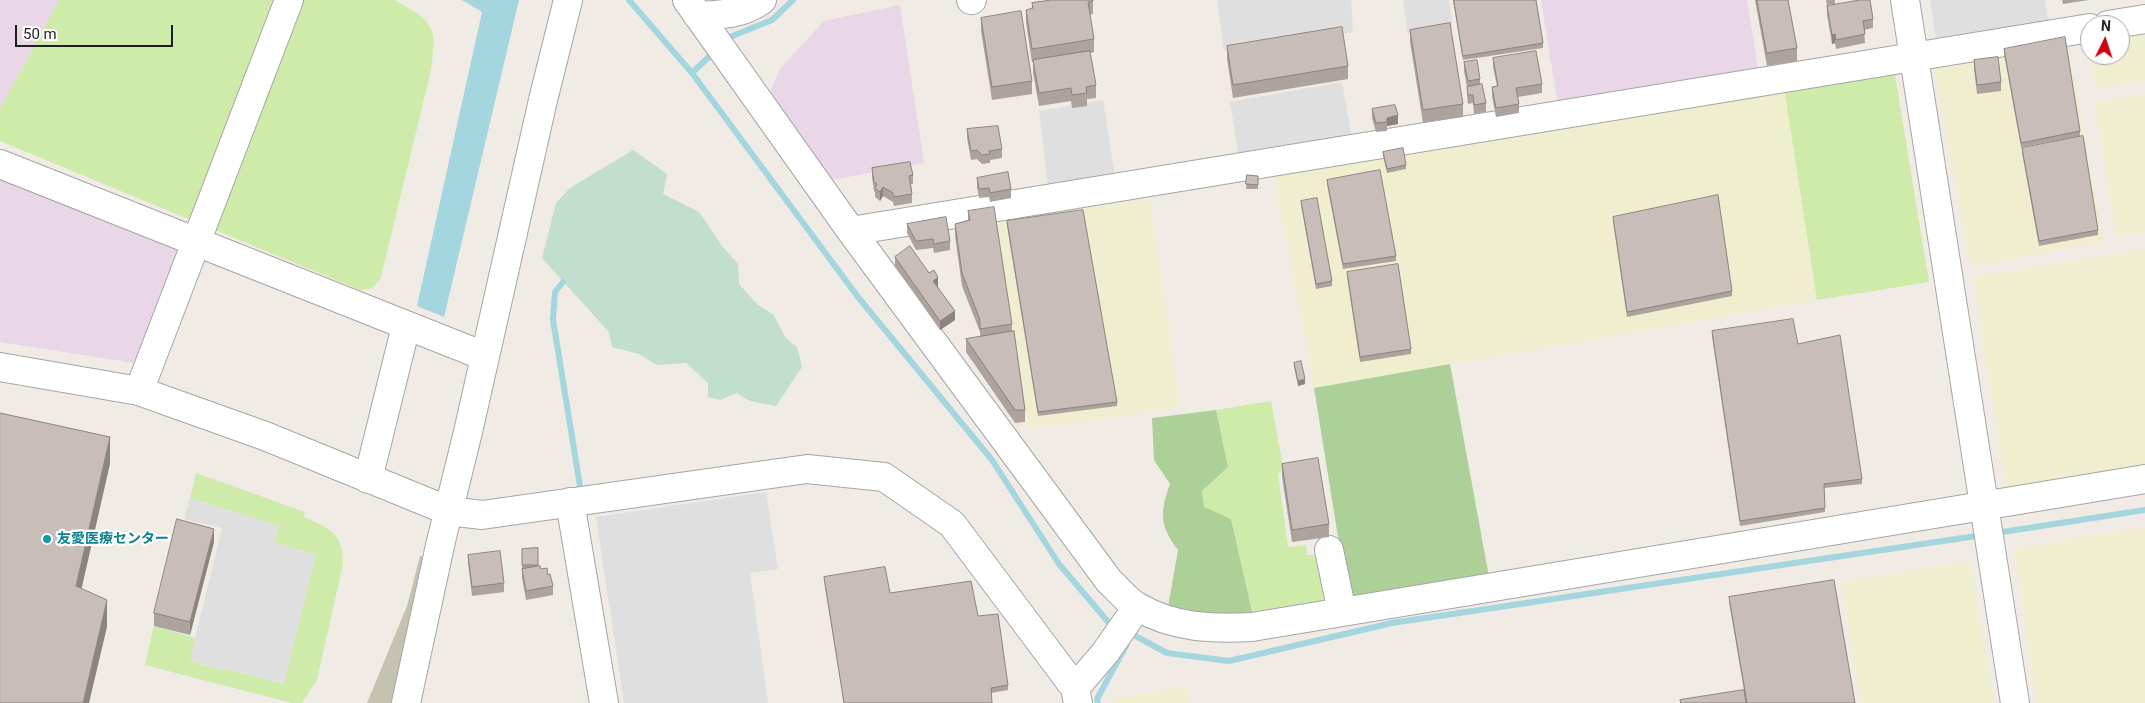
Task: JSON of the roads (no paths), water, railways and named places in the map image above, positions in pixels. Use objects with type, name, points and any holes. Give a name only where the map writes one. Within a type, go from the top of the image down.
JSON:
[{"type":"street","points":[[139,391],[289,0]]},
{"type":"street","points":[[406,703],[484,356],[568,0]]},
{"type":"street","points":[[697,15],[724,15],[750,9],[762,0]]},
{"type":"street","points":[[1905,0],[1916,57],[2015,703]]},
{"type":"street","points":[[697,15],[851,231],[1109,581],[1137,607],[1171,622],[1207,629],[1252,627],[2145,479]]},
{"type":"street","points":[[2130,21],[2145,19]]},
{"type":"street","points":[[851,231],[2080,30]]},
{"type":"street","points":[[0,164],[484,356]]},
{"type":"street","points":[[368,478],[406,326]]},
{"type":"street","points":[[0,367],[139,391],[265,436],[449,512],[482,515],[807,469],[884,476],[952,524],[1077,695],[1137,607]]},
{"type":"street","points":[[570,502],[604,703]]},
{"type":"street","points":[[1329,550],[1342,612]]},
{"type":"water","points":[[462,0],[519,0],[444,317],[417,306],[482,12]]},
{"type":"waterway","points":[[629,0],[692,73],[858,297],[992,460],[1059,564],[1109,623],[1117,626]]},
{"type":"waterway","points":[[725,42],[730,37],[772,20],[793,0]]},
{"type":"waterway","points":[[692,73],[716,50]]},
{"type":"waterway","points":[[563,282],[555,292],[553,320],[580,486]]},
{"type":"waterway","points":[[1996,533],[2145,510]]},
{"type":"waterway","points":[[1128,632],[1167,653],[1229,661],[1392,623],[1983,535]]},
{"type":"waterway","points":[[1098,703],[1097,699],[1127,644]]},
{"type":"place","name":"友愛医療センター","points":[[47,539]]}]
